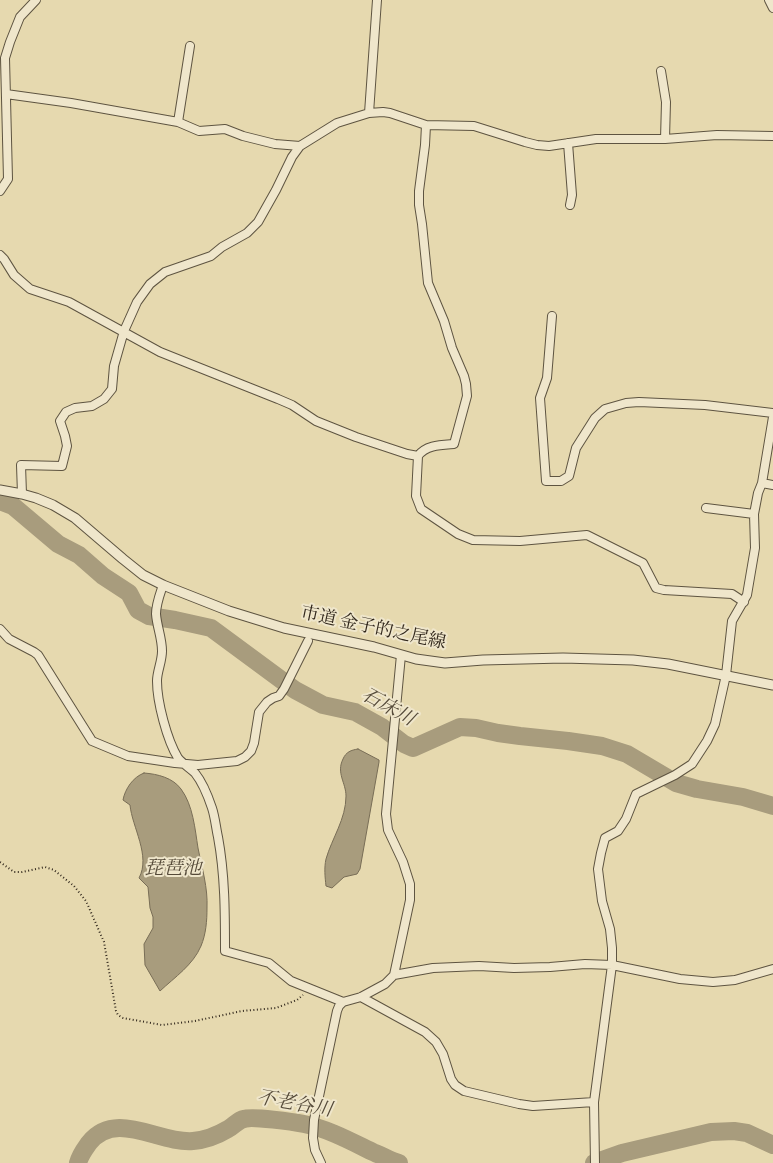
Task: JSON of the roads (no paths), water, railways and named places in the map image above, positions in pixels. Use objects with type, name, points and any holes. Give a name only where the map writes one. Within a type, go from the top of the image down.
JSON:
[{"type":"street","points":[[0,191],[8,179],[6,94],[2,58],[20,17],[36,0]]},
{"type":"street","points":[[369,113],[377,0]]},
{"type":"street","points":[[769,0],[773,8]]},
{"type":"street","points":[[178,122],[190,46]]},
{"type":"street","points":[[661,71],[666,102],[665,139]]},
{"type":"street","points":[[6,94],[71,103],[178,122],[199,131],[225,129],[275,144],[300,146]]},
{"type":"street","points":[[22,494],[21,465],[62,466],[67,446],[66,436],[60,421],[66,412],[75,408],[92,406],[104,399],[112,389],[114,366],[124,332],[136,302],[150,284],[165,272],[211,256],[247,233],[258,222],[292,157],[300,146],[337,123],[369,113],[383,112],[426,125],[474,126],[537,145],[549,146],[596,139],[773,136]]},
{"type":"street","points":[[426,125],[419,205],[428,283],[464,376],[467,396],[454,444],[436,445],[421,452],[418,456],[416,496],[421,509],[458,534],[473,540],[520,541],[587,535],[643,562],[656,588],[732,594],[744,602]]},
{"type":"street","points":[[568,144],[572,196],[570,205]]},
{"type":"street","points":[[0,255],[14,275],[30,289],[69,302],[160,352],[285,402],[316,421],[356,437],[418,456]]},
{"type":"street","points":[[552,316],[548,378],[540,398],[546,481],[561,481],[569,476],[576,448],[595,418],[605,409],[626,403],[640,402],[705,405],[773,413]]},
{"type":"street","points":[[595,1163],[594,1102],[612,965],[610,929],[602,901],[598,869],[601,853],[605,838],[618,831],[626,819],[636,794],[675,775],[692,764],[707,741],[715,724],[726,675],[732,621],[747,595],[755,548],[754,514],[762,483],[773,417]]},
{"type":"street","points":[[762,483],[773,486]]},
{"type":"street","name":"市道 金子的之尾線","points":[[0,490],[22,494],[53,505],[75,518],[143,574],[163,584],[229,611],[284,628],[416,659],[445,663],[563,658],[634,660],[668,664],[773,685]]},
{"type":"street","points":[[706,508],[754,514]]},
{"type":"street","points":[[163,584],[156,612],[162,652],[157,690],[162,718],[170,740],[179,758],[195,774],[203,787],[212,810],[222,862],[225,908],[224,951],[269,963],[291,981],[343,1002]]},
{"type":"street","points":[[0,629],[9,640],[38,655],[92,741],[128,756],[198,765],[237,761],[251,751],[259,712],[267,702],[279,696],[284,689],[308,641]]},
{"type":"street","points":[[321,1163],[315,1150],[313,1138],[314,1120],[337,1011],[343,1002],[361,997],[385,984],[394,975],[410,900],[410,884],[403,862],[388,830],[386,814],[401,655]]},
{"type":"street","points":[[394,975],[432,968],[479,966],[514,968],[585,964],[612,965],[680,979],[713,982],[735,980],[773,969]]},
{"type":"street","points":[[361,997],[425,1032],[436,1042],[443,1054],[451,1079],[455,1085],[464,1091],[533,1106],[594,1102]]},
{"type":"water","points":[[358,749],[379,760],[360,869],[357,874],[344,877],[332,888],[326,886],[325,866],[344,813],[346,791],[341,773],[341,764],[347,753]]},
{"type":"water","name":"琵琶池","points":[[144,773],[169,779],[178,785],[185,795],[193,817],[207,893],[204,937],[198,953],[160,991],[145,965],[144,944],[153,928],[153,917],[148,887],[139,878],[143,860],[140,842],[130,805],[123,800],[130,784],[136,777]]},
{"type":"waterway","name":"石床川","points":[[0,501],[13,506],[58,544],[79,555],[103,576],[129,593],[138,610],[149,616],[211,628],[295,690],[323,705],[355,712],[413,748],[460,727],[602,746],[627,754],[676,783],[697,789],[743,797],[773,806]]},
{"type":"waterway","name":"不老谷川","points":[[78,1163],[89,1143],[100,1133],[112,1129],[125,1128],[180,1141],[193,1141],[216,1135],[248,1118],[313,1126],[399,1163]]},
{"type":"waterway","name":"不老谷川","points":[[594,1163],[622,1153],[711,1132],[734,1131],[747,1133],[773,1145]]}]
